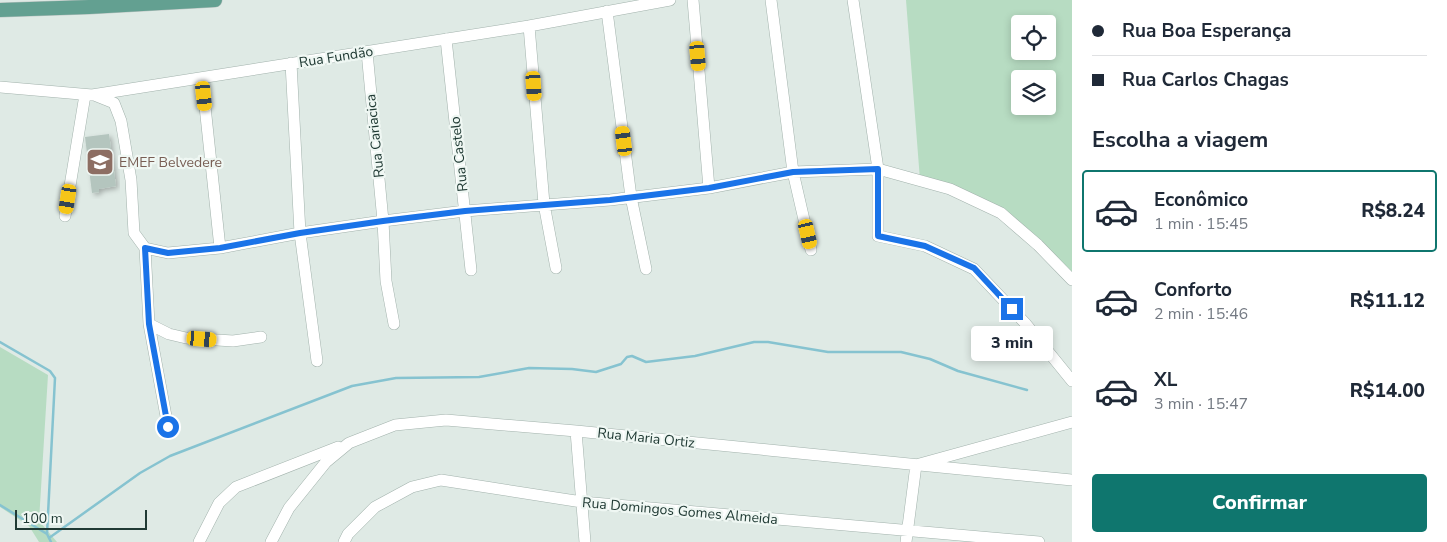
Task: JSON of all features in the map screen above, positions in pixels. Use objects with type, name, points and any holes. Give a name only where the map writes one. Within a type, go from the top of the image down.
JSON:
[{"type":"main road","points":[[4,9],[216,0]]},
{"type":"street","name":"Rua Fundão","points":[[0,87],[88,95],[530,26],[670,0]]},
{"type":"street","points":[[693,0],[709,188]]},
{"type":"street","points":[[771,0],[793,172],[811,250]]},
{"type":"street","points":[[853,0],[878,169],[878,236],[925,246],[974,268],[1025,323],[1072,381]]},
{"type":"street","points":[[607,11],[632,197],[646,269]]},
{"type":"street","points":[[530,26],[544,204],[556,268]]},
{"type":"street","name":"Rua Castelo","points":[[446,39],[471,270]]},
{"type":"street","name":"Rua Cariacica","points":[[367,52],[383,221],[386,281],[394,324]]},
{"type":"street","points":[[291,64],[300,233],[317,361]]},
{"type":"street","points":[[202,78],[220,248]]},
{"type":"street","points":[[65,216],[88,95],[114,103],[121,120],[131,180],[134,233],[145,248],[149,324],[168,427]]},
{"type":"street","points":[[145,248],[168,253],[220,248],[300,233],[465,211],[632,197],[709,188],[793,172],[878,169],[950,189],[1001,213],[1038,245],[1072,280]]},
{"type":"street","points":[[149,324],[169,334],[186,338],[233,341],[261,337]]},
{"type":"street","name":"Rua Maria Ortiz","points":[[270,542],[289,508],[326,462],[349,443],[395,426],[446,420],[1072,480]]},
{"type":"street","points":[[907,536],[916,465],[1072,422]]},
{"type":"street","points":[[576,431],[586,542]]},
{"type":"street","points":[[199,542],[219,503],[236,487],[349,443]]},
{"type":"street","name":"Rua Domingos Gomes Almeida","points":[[344,542],[348,534],[375,507],[412,487],[441,480],[582,502],[907,536],[1039,542]]},
{"type":"green space","points":[[906,0],[1072,0],[1072,280],[1015,223],[920,180]]},
{"type":"green space","points":[[0,347],[48,375],[39,521],[57,542],[39,542],[29,526],[0,507]]},
{"type":"building","points":[[109,134],[116,186],[99,189],[99,192],[92,193],[85,137]]},
{"type":"waterway","points":[[0,342],[50,371],[55,378],[47,534]]},
{"type":"waterway","points":[[49,538],[140,473],[170,456],[352,386],[396,378],[479,377],[529,368],[572,369],[596,372],[621,364],[627,357],[632,356],[646,362],[695,356],[754,342],[768,342],[828,352],[901,352],[930,359],[958,371],[1027,390]]},
{"type":"waterway","points":[[0,505],[47,534],[51,542]]},
{"type":"place","name":"EMEF Belvedere","points":[[100,162]]},
{"type":"route","points":[[168,427],[149,324],[145,248],[168,253],[220,248],[300,233],[465,211],[610,200],[709,188],[793,172],[878,169],[878,236],[925,246],[974,268],[1012,309]]}]
